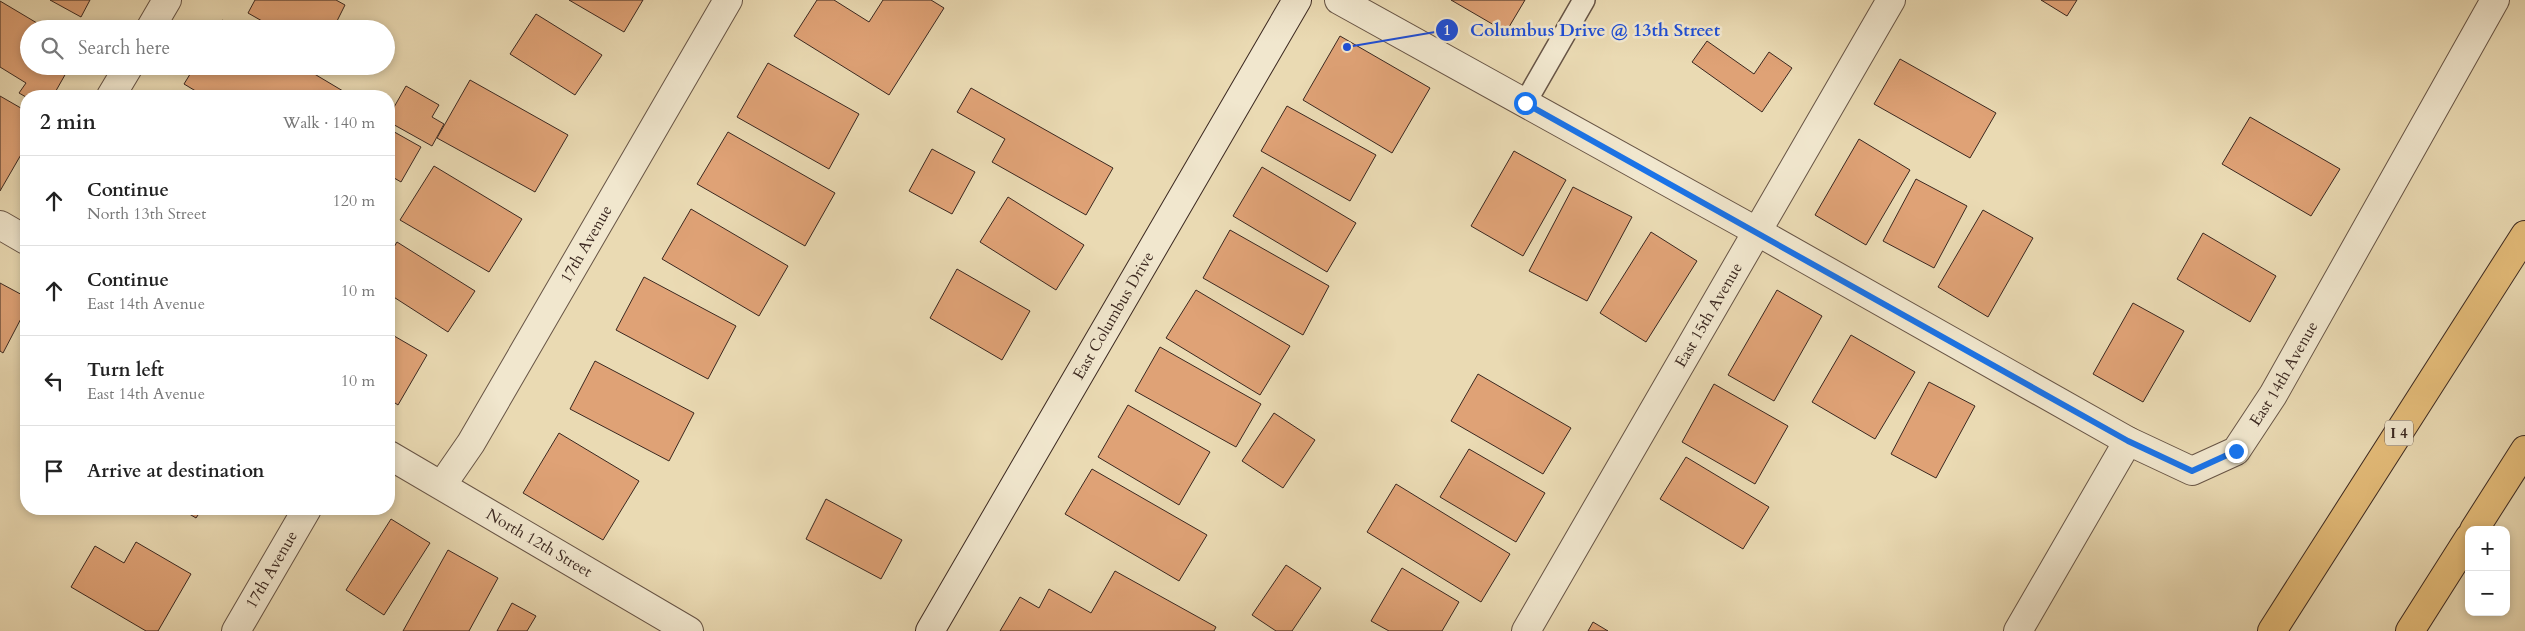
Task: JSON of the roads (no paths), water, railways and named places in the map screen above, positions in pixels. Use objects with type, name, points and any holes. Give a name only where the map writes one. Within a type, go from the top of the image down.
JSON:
[{"type":"highway","name":"I 4","points":[[2272,631],[2525,235]]},
{"type":"highway","points":[[2477,526],[2525,450]]},
{"type":"highway","points":[[2410,631],[2465,544]]},
{"type":"street","points":[[155,20],[167,0]]},
{"type":"street","name":"17th Avenue","points":[[442,485],[471,443],[728,0]]},
{"type":"street","name":"East Columbus Drive","points":[[930,631],[1297,0]]},
{"type":"street","name":"East 14th Avenue","points":[[1339,0],[1758,232],[2128,441],[2192,471],[2236,451],[2273,395],[2495,0]]},
{"type":"street","name":"East 15th Avenue","points":[[1526,631],[1892,0]]},
{"type":"street","points":[[115,90],[124,75]]},
{"type":"street","points":[[0,225],[20,237]]},
{"type":"street","points":[[2018,631],[2128,441]]},
{"type":"street","name":"North 12th Street","points":[[395,458],[689,631]]},
{"type":"street","name":"17th Avenue","points":[[236,631],[304,515]]},
{"type":"lane","points":[[1525,103],[1584,0]]},
{"type":"place","name":"Columbus Drive @ 13th Street","points":[[1347,47]]}]
